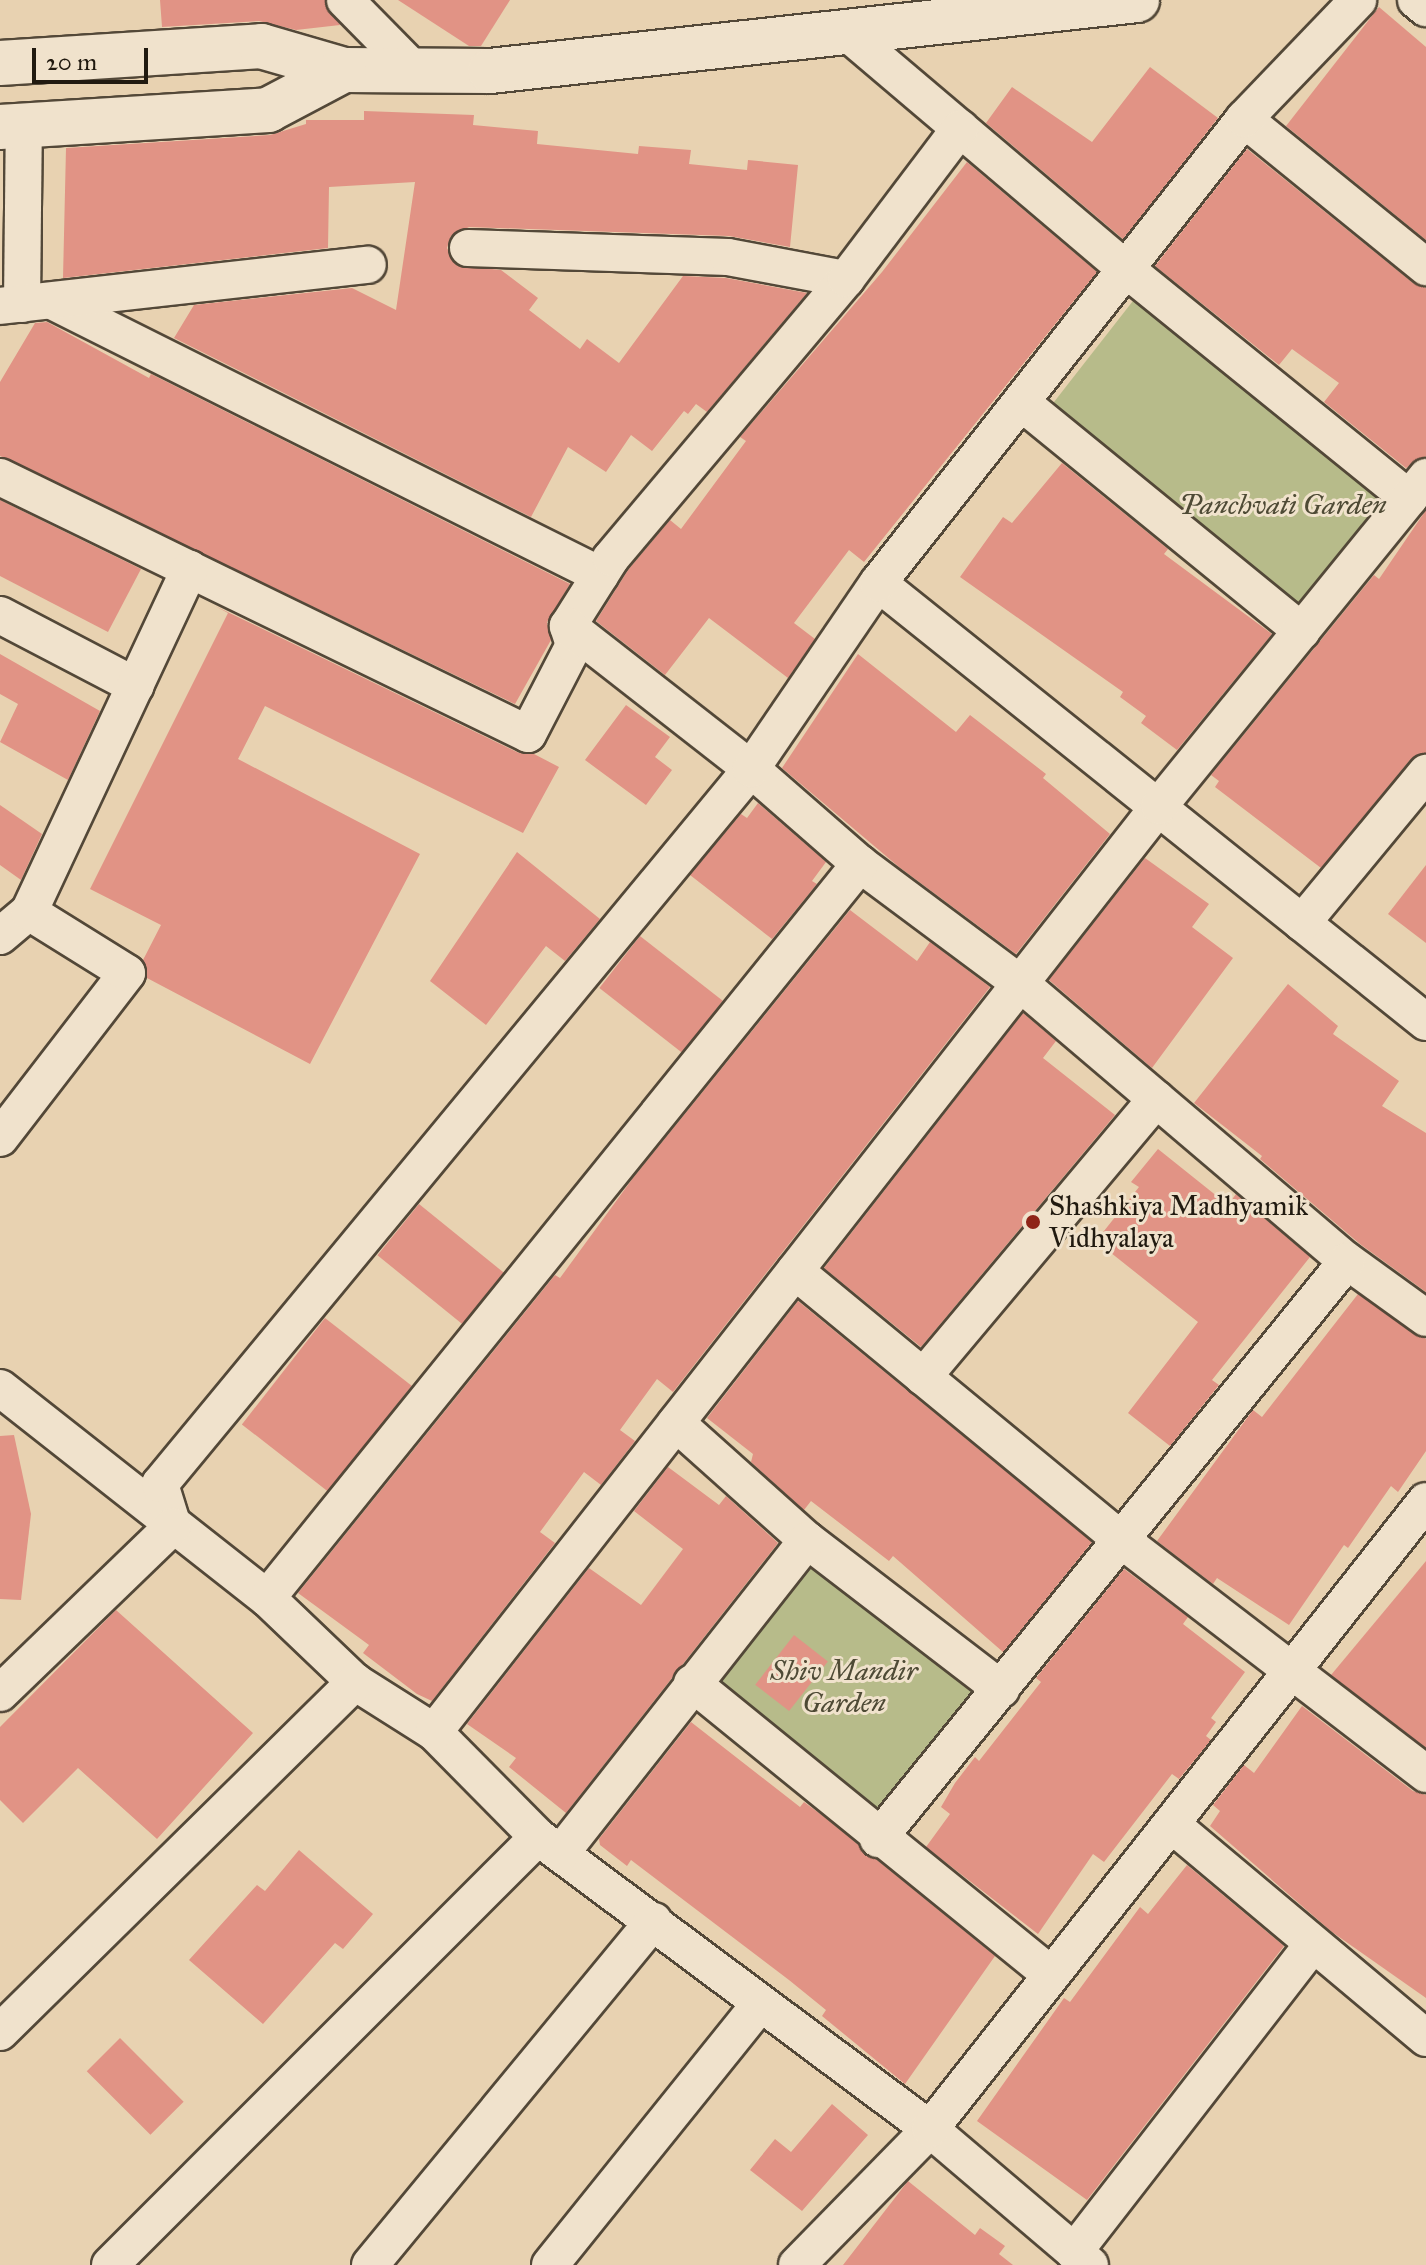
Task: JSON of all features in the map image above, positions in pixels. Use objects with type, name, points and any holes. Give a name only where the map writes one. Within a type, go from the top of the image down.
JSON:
[{"type":"main road","points":[[0,63],[261,46],[344,70],[490,71],[1137,0]]},
{"type":"main road","points":[[12,126],[268,110],[344,70]]},
{"type":"street","points":[[345,0],[415,71]]},
{"type":"street","points":[[173,1526],[160,1484],[751,769],[878,583],[1244,119],[1358,0]]},
{"type":"street","points":[[1416,0],[1426,8]]},
{"type":"street","points":[[434,1732],[1159,806],[1418,487],[1127,270],[845,31]]},
{"type":"street","points":[[1244,119],[1426,267]]},
{"type":"street","points":[[12,126],[25,304]]},
{"type":"street","points":[[0,477],[528,734],[574,645],[568,626],[600,575],[846,279],[960,128]]},
{"type":"street","points":[[468,248],[728,257],[846,279]]},
{"type":"street","points":[[25,304],[368,265]]},
{"type":"street","points":[[25,304],[600,575]]},
{"type":"street","points":[[1022,403],[1302,631]]},
{"type":"street","points":[[0,936],[29,912],[190,569]]},
{"type":"street","points":[[878,583],[1426,1022]]},
{"type":"street","points":[[0,615],[136,686]]},
{"type":"street","points":[[568,626],[751,769],[860,864],[1021,984],[1347,1261],[1426,1318]]},
{"type":"street","points":[[1302,923],[1426,773]]},
{"type":"street","points":[[267,1598],[860,864]]},
{"type":"street","points":[[0,1138],[127,973],[29,912]]},
{"type":"street","points":[[923,1377],[1156,1099]]},
{"type":"street","points":[[878,1839],[1124,1542],[1347,1261]]},
{"type":"street","points":[[795,1271],[1124,1542],[1426,1774]]},
{"type":"street","points":[[0,1388],[267,1598],[355,1682],[434,1732],[549,1845],[930,2129],[1082,2258],[1311,1946]]},
{"type":"street","points":[[676,1423],[807,1540],[1001,1689]]},
{"type":"street","points":[[797,2265],[930,2129],[1426,1501]]},
{"type":"street","points":[[0,1693],[173,1526]]},
{"type":"street","points":[[110,2265],[549,1845],[692,1683],[807,1540]]},
{"type":"street","points":[[0,2032],[355,1682]]},
{"type":"street","points":[[692,1683],[878,1839],[1051,1975]]},
{"type":"street","points":[[1171,1824],[1311,1946],[1426,2038]]},
{"type":"street","points":[[370,2265],[654,1921]]},
{"type":"street","points":[[550,2265],[760,2004]]},
{"type":"green space","name":"Panchvati Garden","points":[[1136,297],[1393,498],[1305,610],[1048,410]]},
{"type":"green space","name":"Shiv Mandir Garden","points":[[815,1551],[984,1688],[874,1825],[704,1688]]},
{"type":"building","points":[[160,0],[325,0],[340,25],[296,30],[259,21],[162,27]]},
{"type":"building","points":[[398,0],[510,0],[481,46],[469,46]]},
{"type":"building","points":[[1379,7],[1426,47],[1426,240],[1286,126]]},
{"type":"building","points":[[1150,67],[1218,118],[1123,239],[986,123],[1012,87],[1092,142]]},
{"type":"building","points":[[364,111],[474,115],[473,125],[538,131],[537,144],[638,154],[639,146],[691,150],[689,164],[747,170],[748,160],[798,165],[790,247],[729,236],[469,227],[451,236],[447,248],[456,265],[501,270],[538,298],[529,310],[580,349],[587,339],[619,363],[683,276],[726,278],[807,293],[707,412],[696,404],[688,414],[684,411],[652,451],[631,435],[606,472],[568,447],[531,517],[174,338],[194,305],[352,288],[396,310],[415,182],[329,187],[328,248],[63,278],[66,148],[270,135],[306,124],[306,120],[364,120]]},
{"type":"building","points":[[1247,149],[1413,283],[1426,288],[1426,456],[1406,468],[1324,402],[1339,383],[1292,349],[1279,365],[1155,266]]},
{"type":"building","points":[[967,162],[1097,272],[864,562],[849,550],[794,623],[815,639],[788,678],[709,618],[665,675],[596,621],[628,570],[670,520],[681,529],[746,441],[740,437],[882,272]]},
{"type":"building","points":[[47,322],[149,378],[151,374],[570,584],[547,622],[551,640],[515,704],[0,456],[0,382],[35,323]]},
{"type":"building","points":[[1062,463],[1168,549],[1164,554],[1272,634],[1177,750],[1141,723],[1146,716],[1120,697],[1123,692],[960,577],[1003,517],[1012,523]]},
{"type":"building","points":[[0,500],[141,569],[108,632],[0,576]]},
{"type":"building","points":[[1426,510],[1426,753],[1410,760],[1321,868],[1215,787],[1219,781],[1211,775],[1374,575],[1379,579]]},
{"type":"building","points":[[215,606],[519,753],[534,754],[559,767],[523,833],[265,706],[238,759],[420,854],[310,1064],[147,978],[143,960],[161,925],[90,889],[228,613]]},
{"type":"building","points":[[0,654],[100,711],[68,780],[0,742],[18,704],[0,694]]},
{"type":"building","points":[[858,654],[956,732],[970,715],[1046,774],[1043,778],[1110,834],[1016,954],[899,867],[782,768]]},
{"type":"building","points":[[626,705],[670,737],[655,757],[672,770],[646,805],[585,760]]},
{"type":"building","points":[[758,803],[826,862],[812,881],[817,884],[772,939],[690,875],[741,814],[747,818]]},
{"type":"building","points":[[0,805],[42,834],[21,880],[0,865]]},
{"type":"building","points":[[517,852],[600,919],[565,961],[546,946],[486,1025],[430,981]]},
{"type":"building","points":[[1145,858],[1209,904],[1192,927],[1233,958],[1152,1068],[1049,980]]},
{"type":"building","points":[[1426,865],[1426,943],[1388,914]]},
{"type":"building","points":[[850,910],[917,961],[930,942],[990,987],[673,1392],[657,1379],[620,1430],[635,1441],[601,1485],[584,1472],[540,1532],[555,1543],[432,1701],[417,1694],[363,1653],[369,1645],[298,1593],[555,1275],[560,1278],[633,1178]]},
{"type":"building","points":[[640,936],[723,1001],[682,1053],[599,988]]},
{"type":"building","points":[[1288,984],[1338,1026],[1333,1034],[1399,1081],[1382,1106],[1426,1133],[1426,1292],[1360,1244],[1260,1159],[1262,1156],[1194,1103]]},
{"type":"building","points":[[1023,1013],[1056,1041],[1043,1058],[1115,1115],[921,1347],[824,1268]]},
{"type":"building","points":[[1158,1149],[1228,1205],[1236,1194],[1310,1257],[1212,1380],[1219,1385],[1170,1446],[1128,1413],[1198,1322],[1096,1241],[1139,1187],[1131,1182]]},
{"type":"building","points":[[419,1204],[504,1273],[462,1324],[377,1255]]},
{"type":"building","points":[[1358,1294],[1426,1339],[1426,1451],[1398,1492],[1391,1486],[1348,1548],[1344,1545],[1289,1625],[1217,1578],[1213,1584],[1157,1541],[1253,1410],[1262,1417]]},
{"type":"building","points":[[798,1301],[1092,1542],[1003,1652],[893,1556],[889,1561],[811,1501],[804,1510],[751,1462],[753,1454],[707,1418]]},
{"type":"building","points":[[325,1318],[412,1386],[329,1492],[242,1424]]},
{"type":"building","points":[[14,1435],[31,1514],[21,1600],[0,1599],[0,1436]]},
{"type":"building","points":[[668,1467],[719,1505],[726,1496],[778,1543],[566,1813],[509,1767],[516,1758],[467,1724],[589,1568],[641,1605],[683,1549],[634,1511]]},
{"type":"building","points":[[1426,1561],[1426,1748],[1331,1675]]},
{"type":"building","points":[[1124,1569],[1188,1617],[1183,1624],[1245,1672],[1211,1718],[1216,1722],[1206,1736],[1211,1740],[1179,1779],[1172,1774],[1104,1862],[1093,1854],[1038,1934],[926,1847],[950,1814],[941,1807],[955,1783],[975,1757],[979,1761],[1041,1682],[1036,1678]]},
{"type":"building","points":[[116,1610],[253,1733],[157,1839],[78,1768],[23,1823],[0,1800],[0,1727]]},
{"type":"building","points":[[794,1635],[828,1661],[789,1711],[755,1685]]},
{"type":"building","points":[[1302,1706],[1413,1791],[1426,1795],[1426,1998],[1332,1932],[1210,1826],[1220,1811],[1213,1805],[1244,1765],[1254,1773]]},
{"type":"building","points":[[691,1722],[800,1807],[804,1802],[823,1816],[995,1956],[905,2084],[822,2016],[826,2010],[789,1980],[631,1860],[627,1866],[600,1845],[599,1839]]},
{"type":"building","points":[[299,1850],[373,1914],[343,1949],[335,1943],[263,2024],[189,1960],[257,1885],[265,1891]]},
{"type":"building","points":[[1187,1865],[1284,1946],[1087,2200],[977,2121],[1064,1998],[1070,2002],[1140,1907],[1148,1914]]},
{"type":"building","points":[[120,2038],[184,2102],[150,2135],[87,2071]]},
{"type":"building","points":[[832,2104],[868,2135],[802,2211],[750,2170],[775,2139],[791,2152]]},
{"type":"building","points":[[908,2181],[975,2235],[980,2228],[1005,2246],[999,2254],[1013,2265],[843,2265]]},
{"type":"place","name":"Shashkiya Madhyamik Vidhyalaya","points":[[1033,1222]]}]
